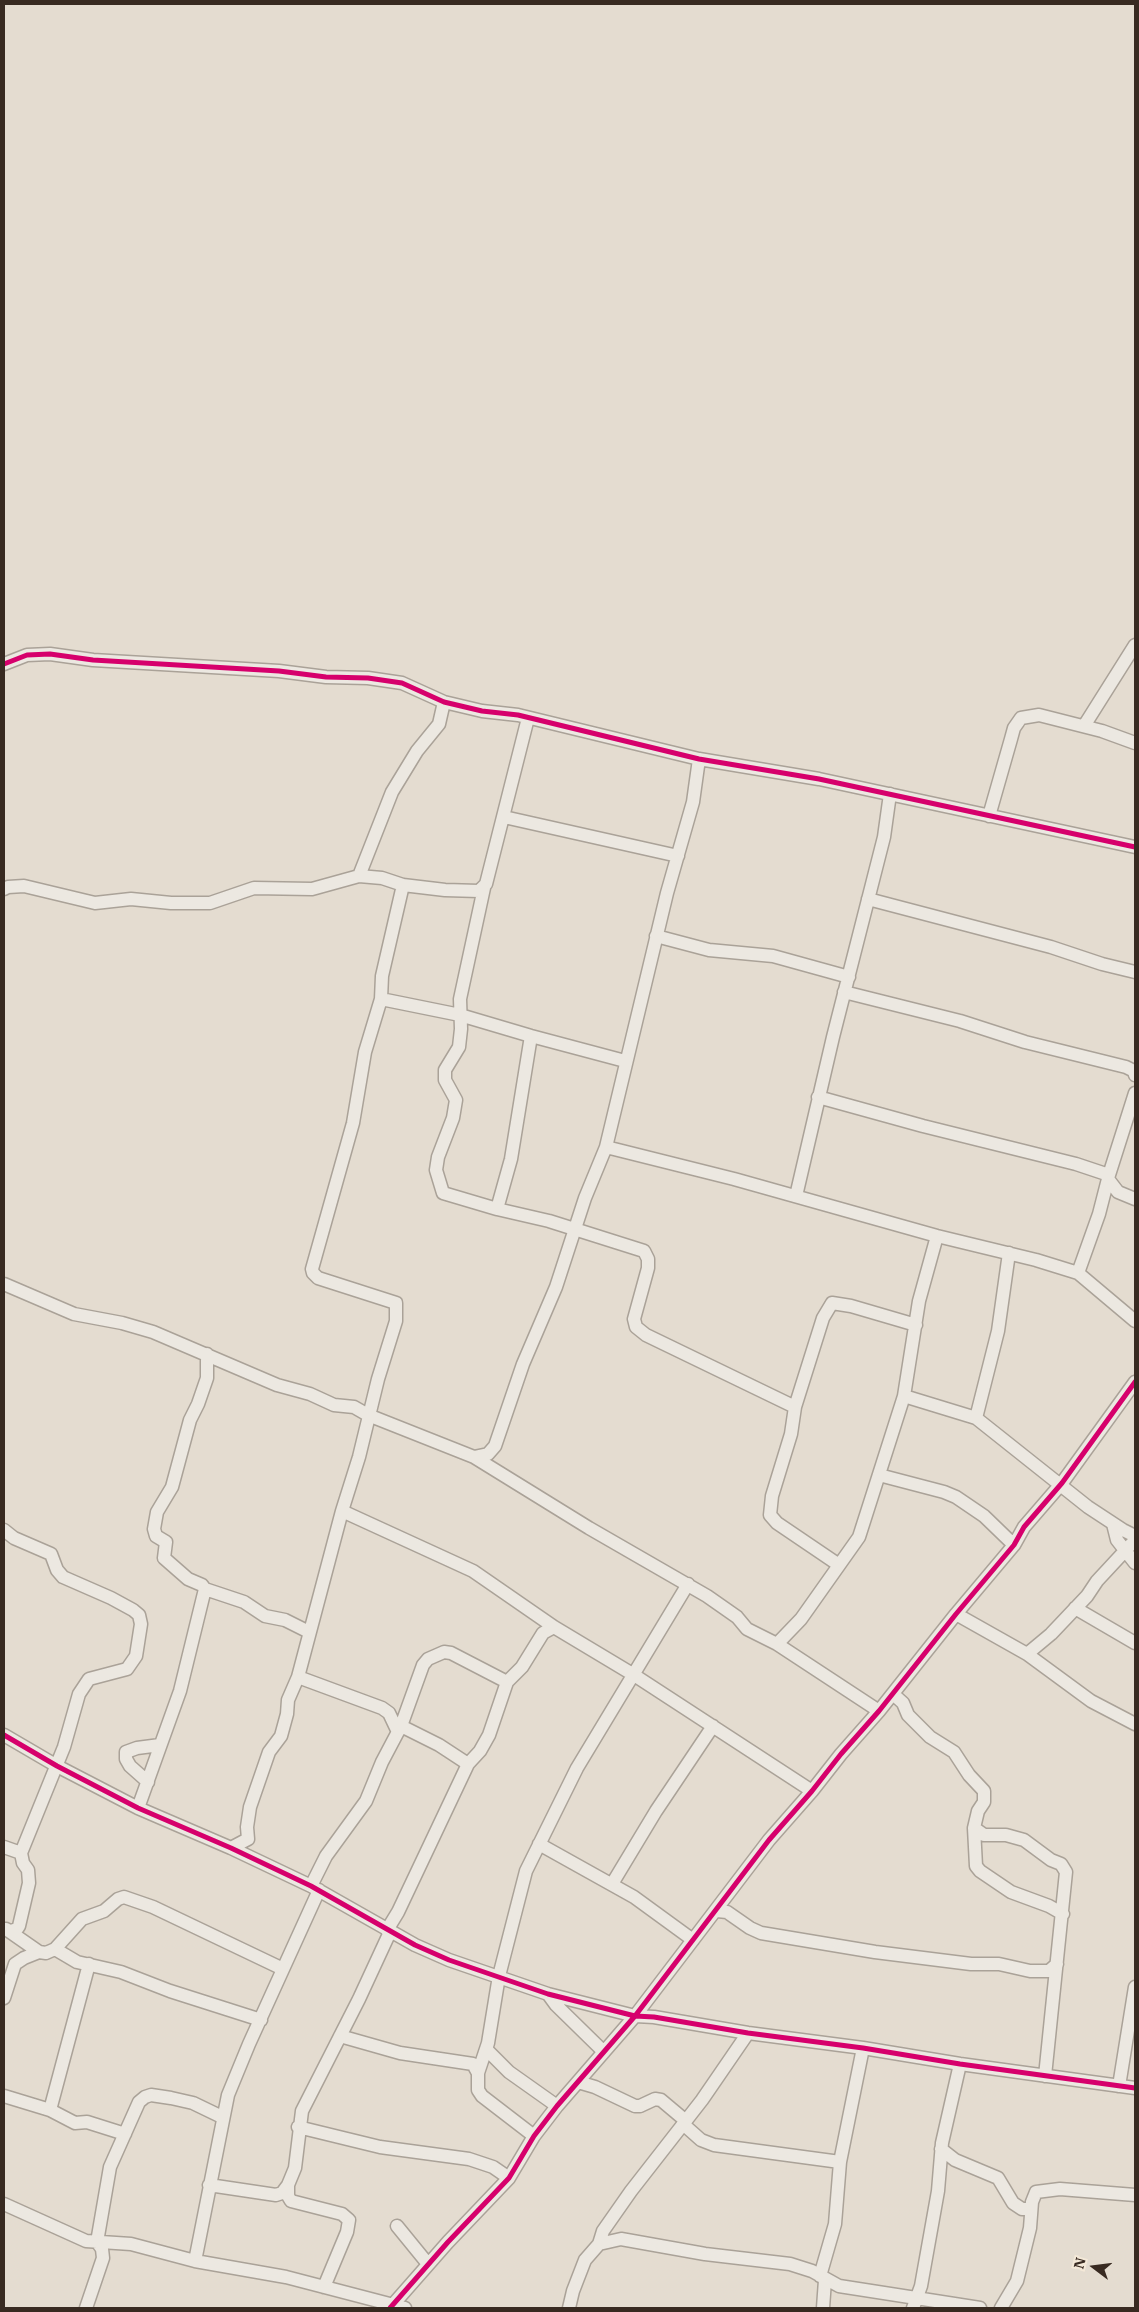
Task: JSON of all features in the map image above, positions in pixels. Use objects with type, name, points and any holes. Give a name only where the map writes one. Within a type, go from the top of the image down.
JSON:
[{"type":"street","points":[[1084,726],[1135,645]]},
{"type":"street","points":[[4,664],[27,655],[50,654],[93,660],[368,678],[402,683],[444,702],[482,711],[502,712],[699,759],[819,779],[1135,847]]},
{"type":"street","points":[[359,876],[392,792],[412,757],[439,724],[444,702]]},
{"type":"street","points":[[989,816],[1010,738],[1017,722],[1027,716],[1039,714],[1084,726],[1135,743]]},
{"type":"street","points":[[528,718],[504,817],[484,888],[460,999],[461,1037],[459,1047],[445,1070],[445,1080],[455,1097],[456,1104],[453,1118],[438,1157],[436,1170],[443,1193],[497,1209],[574,1228],[640,1249],[646,1254],[648,1268],[634,1319],[634,1323],[639,1331],[758,1391],[795,1407]]},
{"type":"street","points":[[474,1457],[488,1454],[495,1446],[523,1364],[556,1287],[574,1228],[606,1147],[617,1108],[625,1061],[635,1028],[656,936],[693,802],[699,759]]},
{"type":"street","points":[[796,1196],[818,1097],[884,836],[890,794]]},
{"type":"street","points":[[504,817],[678,856]]},
{"type":"street","points":[[4,889],[8,886],[24,886],[95,902],[131,900],[210,903],[254,888],[312,889],[359,876],[382,878],[403,885],[474,891],[484,888]]},
{"type":"street","points":[[231,1848],[248,1839],[247,1827],[250,1807],[268,1752],[281,1736],[287,1714],[288,1700],[298,1677],[342,1512],[359,1457],[368,1415],[396,1321],[397,1305],[394,1302],[318,1278],[312,1269],[353,1123],[365,1052],[381,999],[382,976],[403,885]]},
{"type":"street","points":[[868,898],[1051,947],[1102,964],[1135,972]]},
{"type":"street","points":[[656,936],[709,950],[773,956],[848,978]]},
{"type":"street","points":[[844,992],[960,1021],[1026,1042],[1126,1067],[1134,1071],[1135,1075]]},
{"type":"street","points":[[381,999],[460,1015],[625,1061]]},
{"type":"street","points":[[497,1209],[501,1188],[511,1160],[530,1036]]},
{"type":"street","points":[[1078,1273],[1099,1214],[1108,1177],[1135,1094]]},
{"type":"street","points":[[818,1097],[924,1126],[1023,1150],[1108,1177],[1118,1192],[1135,1199]]},
{"type":"street","points":[[606,1147],[796,1196],[1078,1273],[1135,1321]]},
{"type":"street","points":[[776,1644],[801,1619],[859,1537],[904,1396],[919,1301],[937,1236]]},
{"type":"street","points":[[976,1418],[998,1331],[1009,1253]]},
{"type":"street","points":[[4,1284],[74,1314],[122,1323],[153,1332],[277,1385],[310,1394],[334,1405],[354,1407],[368,1415],[474,1457],[589,1528],[688,1584],[737,1617],[747,1629],[776,1644],[879,1711]]},
{"type":"street","points":[[839,1566],[777,1523],[770,1515],[772,1496],[791,1434],[795,1407],[823,1318],[828,1306],[832,1303],[851,1306],[916,1325]]},
{"type":"street","points":[[207,1354],[207,1378],[190,1420],[172,1487],[157,1512],[154,1534],[165,1541],[167,1545],[164,1558],[188,1579],[202,1585],[205,1589],[244,1602],[265,1616],[285,1620],[309,1632]]},
{"type":"street","points":[[390,2307],[509,2178],[534,2136],[557,2106],[635,2016],[717,1911],[769,1840],[812,1791],[840,1754],[879,1711],[1014,1545],[1024,1527],[1060,1485],[1135,1382]]},
{"type":"street","points":[[904,1396],[976,1418],[1060,1485],[1113,1524],[1135,1536]]},
{"type":"street","points":[[879,1475],[956,1497],[984,1516],[1014,1545]]},
{"type":"street","points":[[342,1512],[473,1571],[554,1627],[634,1674],[812,1791]]},
{"type":"street","points":[[1113,1524],[1117,1540],[1135,1563]]},
{"type":"street","points":[[4,1530],[14,1538],[53,1555],[57,1570],[63,1577],[111,1598],[139,1615],[141,1624],[136,1656],[127,1669],[114,1674],[95,1677],[85,1683],[76,1703],[57,1766],[28,1831],[21,1853],[23,1863],[28,1870],[29,1883],[19,1926],[17,1929],[7,1929]]},
{"type":"street","points":[[1027,1654],[1087,1596],[1097,1581],[1112,1568],[1125,1549],[1135,1540]]},
{"type":"street","points":[[478,2073],[486,2049],[499,1976],[526,1871],[577,1768],[688,1584]]},
{"type":"street","points":[[138,1808],[180,1691],[205,1589]]},
{"type":"street","points":[[1075,1608],[1135,1643]]},
{"type":"street","points":[[956,1614],[1027,1654],[1091,1702],[1135,1724]]},
{"type":"street","points":[[209,2185],[276,2195],[282,2193],[288,2185],[295,2168],[298,2127],[302,2111],[312,2089],[340,2036],[468,1764],[489,1735],[507,1682],[522,1667],[543,1633],[554,1627]]},
{"type":"street","points":[[195,2261],[222,2117],[237,2069],[283,1969],[326,1856],[366,1801],[382,1762],[400,1729],[423,1665],[433,1655],[444,1652],[465,1659],[507,1682]]},
{"type":"street","points":[[298,1677],[369,1702],[389,1713],[398,1715],[406,1713]]},
{"type":"street","points":[[892,1694],[903,1702],[908,1715],[930,1737],[954,1752],[969,1775],[983,1788],[984,1802],[978,1811],[974,1828],[974,1861],[980,1871],[1011,1892],[1049,1906],[1062,1914]]},
{"type":"street","points":[[389,1713],[400,1729],[439,1745],[468,1764]]},
{"type":"street","points":[[612,1884],[661,1804],[713,1726]]},
{"type":"street","points":[[4,1734],[57,1766],[138,1808],[231,1848],[315,1888],[388,1931],[449,1960],[548,1994],[635,2016],[654,2017],[748,2033],[1135,2088]]},
{"type":"street","points":[[148,1782],[130,1766],[125,1755],[129,1749],[160,1745]]},
{"type":"street","points":[[974,1828],[984,1835],[1006,1835],[1024,1840],[1064,1866],[1067,1876],[1045,2076]]},
{"type":"street","points":[[539,1844],[612,1884],[693,1940]]},
{"type":"street","points":[[4,1847],[21,1853]]},
{"type":"street","points":[[7,1929],[43,1954],[55,1949],[82,1918],[104,1911],[118,1899],[124,1897],[153,1907],[283,1969]]},
{"type":"street","points":[[717,1911],[727,1912],[750,1928],[761,1933],[876,1952],[971,1964],[998,1964],[1030,1971],[1049,1971],[1056,1964]]},
{"type":"street","points":[[55,1949],[77,1962],[121,1972],[170,1991],[261,2020]]},
{"type":"street","points":[[4,1998],[15,1964],[39,1952]]},
{"type":"street","points":[[50,2110],[89,1964]]},
{"type":"street","points":[[1119,2086],[1135,1988]]},
{"type":"street","points":[[548,1994],[560,2010],[592,2038],[604,2052]]},
{"type":"street","points":[[569,2308],[573,2290],[585,2260],[599,2244],[603,2231],[684,2123],[748,2033]]},
{"type":"street","points":[[340,2036],[400,2053],[468,2063],[476,2067],[478,2090],[482,2096],[534,2136]]},
{"type":"street","points":[[824,2303],[822,2278],[835,2224],[840,2162],[862,2048]]},
{"type":"street","points":[[486,2049],[504,2068],[557,2106]]},
{"type":"street","points":[[915,2303],[924,2272],[938,2191],[941,2149],[960,2064]]},
{"type":"street","points":[[578,2082],[635,2106],[640,2106],[655,2099],[661,2100],[701,2140],[714,2145],[840,2162]]},
{"type":"street","points":[[86,2308],[104,2258],[102,2249],[97,2242],[108,2174],[139,2102],[151,2095],[193,2103],[222,2117]]},
{"type":"street","points":[[4,2096],[50,2110],[75,2123],[87,2122],[125,2134]]},
{"type":"street","points":[[298,2127],[388,2148],[469,2159],[493,2167],[509,2178]]},
{"type":"street","points":[[941,2149],[955,2160],[998,2178],[1013,2203],[1022,2209],[1031,2209]]},
{"type":"street","points":[[288,2185],[288,2196],[291,2201],[342,2214],[349,2220],[346,2237],[324,2287]]},
{"type":"street","points":[[1001,2308],[1017,2281],[1026,2249],[1033,2195],[1040,2191],[1060,2189],[1135,2195]]},
{"type":"street","points":[[4,2204],[75,2238],[97,2242],[130,2244],[195,2261],[286,2277],[390,2307],[405,2308]]},
{"type":"street","points":[[397,2226],[428,2264]]},
{"type":"street","points":[[599,2244],[613,2239],[630,2239],[705,2254],[790,2264],[839,2286],[915,2303],[980,2308]]},
{"type":"street","points":[[104,2258],[130,2244]]},
{"type":"street","points":[[824,2303],[839,2286]]},
{"type":"cycle path","points":[[4,664],[27,655],[50,654],[93,660],[279,671],[326,677],[368,678],[402,683],[444,702],[482,711],[518,715],[699,759],[819,779],[1135,847]]},
{"type":"cycle path","points":[[390,2308],[448,2242],[509,2178],[534,2136],[557,2106],[635,2016],[769,1840],[879,1711],[1014,1545],[1024,1527],[1062,1483],[1135,1382]]},
{"type":"cycle path","points":[[4,1735],[57,1766],[138,1808],[231,1848],[311,1886],[415,1945],[449,1960],[548,1994],[635,2016],[654,2017],[748,2033],[1135,2088]]}]
